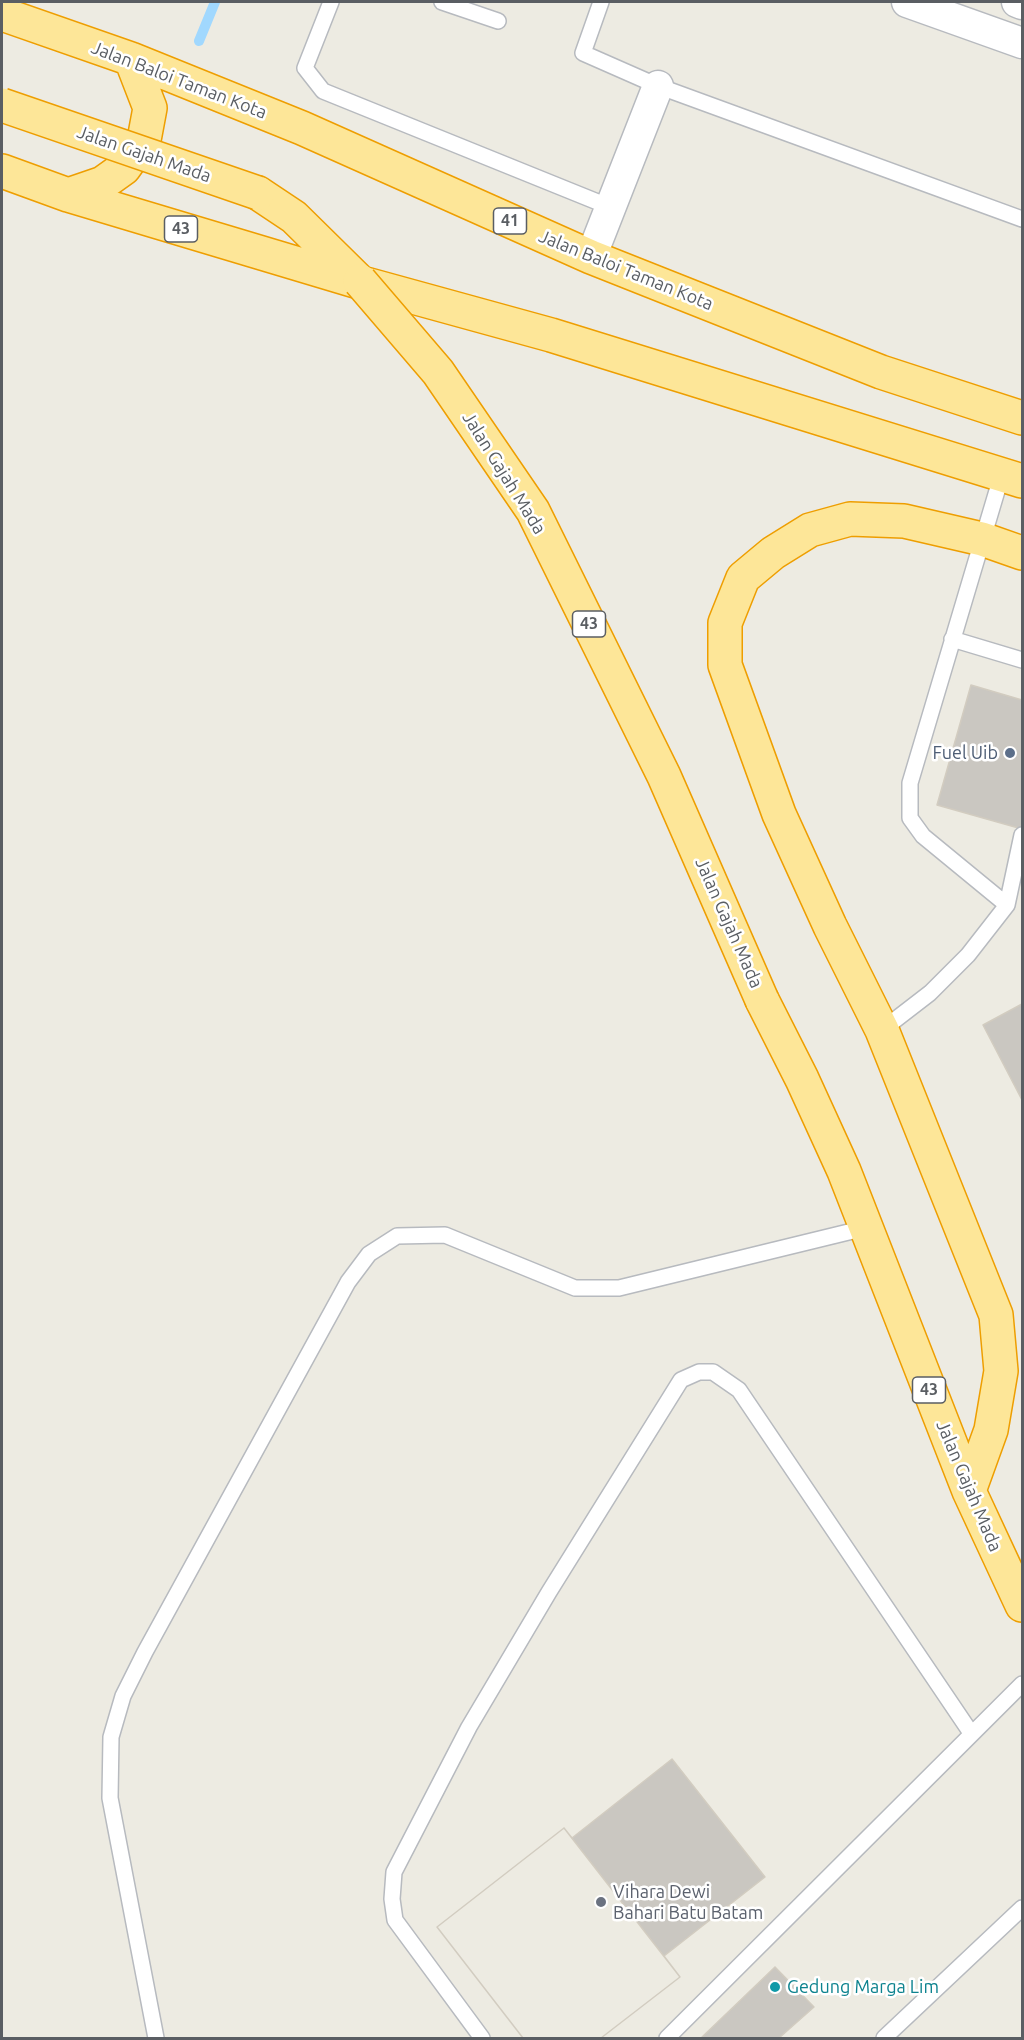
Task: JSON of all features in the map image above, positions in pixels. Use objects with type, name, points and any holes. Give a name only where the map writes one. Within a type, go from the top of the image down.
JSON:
[{"type":"highway","name":"Jalan Baloi Taman Kota","points":[[2,14],[131,58],[302,128],[591,257],[881,372],[1023,418]]},
{"type":"highway","points":[[68,195],[103,183],[124,168],[144,140],[150,108],[131,58]]},
{"type":"highway","name":"Jalan Gajah Mada","points":[[2,105],[258,193],[294,217],[360,281],[438,372],[533,511],[664,776],[762,1000],[802,1079],[839,1161],[969,1491],[1014,1572],[1023,1605]]},
{"type":"highway","name":"43","points":[[2,171],[68,195],[362,283],[551,335],[1012,477]]},
{"type":"highway","points":[[969,1491],[991,1430],[1001,1371],[996,1315],[882,1030],[830,926],[779,814],[725,665],[724,623],[742,578],[773,553],[810,530],[850,519],[904,521],[982,539],[1023,553]]},
{"type":"street","points":[[907,2],[1023,43]]},
{"type":"street","points":[[1017,2],[1023,4]]},
{"type":"street","points":[[591,257],[658,86]]},
{"type":"lane","points":[[331,2],[304,68],[323,91],[610,207]]},
{"type":"lane","points":[[442,2],[498,21]]},
{"type":"lane","points":[[601,2],[583,53],[658,86],[1023,219]]},
{"type":"lane","points":[[1007,905],[923,836],[910,818],[910,783],[982,539],[1012,477]]},
{"type":"lane","points":[[952,639],[1023,660]]},
{"type":"lane","points":[[882,1030],[930,993],[968,955],[1007,905],[1023,835]]},
{"type":"lane","points":[[1007,905],[1023,900]]},
{"type":"lane","points":[[156,2038],[110,1798],[111,1737],[123,1696],[145,1652],[348,1282],[369,1254],[397,1236],[445,1235],[575,1288],[619,1288],[865,1228]]},
{"type":"lane","points":[[482,2038],[395,1920],[392,1899],[394,1872],[469,1727],[549,1592],[681,1380],[699,1372],[712,1372],[739,1390],[971,1733]]},
{"type":"lane","points":[[667,2038],[971,1733],[1023,1684]]},
{"type":"lane","points":[[884,2038],[1023,1908]]},
{"type":"building","points":[[971,685],[1022,700],[1022,829],[937,805]]},
{"type":"building","points":[[1022,1004],[1022,1100],[983,1025]]},
{"type":"building","name":"Vihara Dewi Bahari Batu Batam","points":[[672,1759],[765,1877],[664,1956],[680,1977],[601,2038],[523,2038],[437,1927],[564,1828],[572,1838]]},
{"type":"building","name":"Vihara Dewi Bahari Batu Batam","points":[[564,1828],[680,1977],[601,2038],[523,2038],[437,1927]]},
{"type":"building","name":"Gedung Marga Lim","points":[[775,1967],[814,2007],[779,2038],[701,2038]]},
{"type":"waterway","points":[[199,41],[215,2]]},
{"type":"place","name":"Fuel Uib","points":[[1010,753]]},
{"type":"place","name":"Vihara Dewi Bahari Batu Batam","points":[[601,1902]]},
{"type":"place","name":"Gedung Marga Lim","points":[[775,1987]]}]
